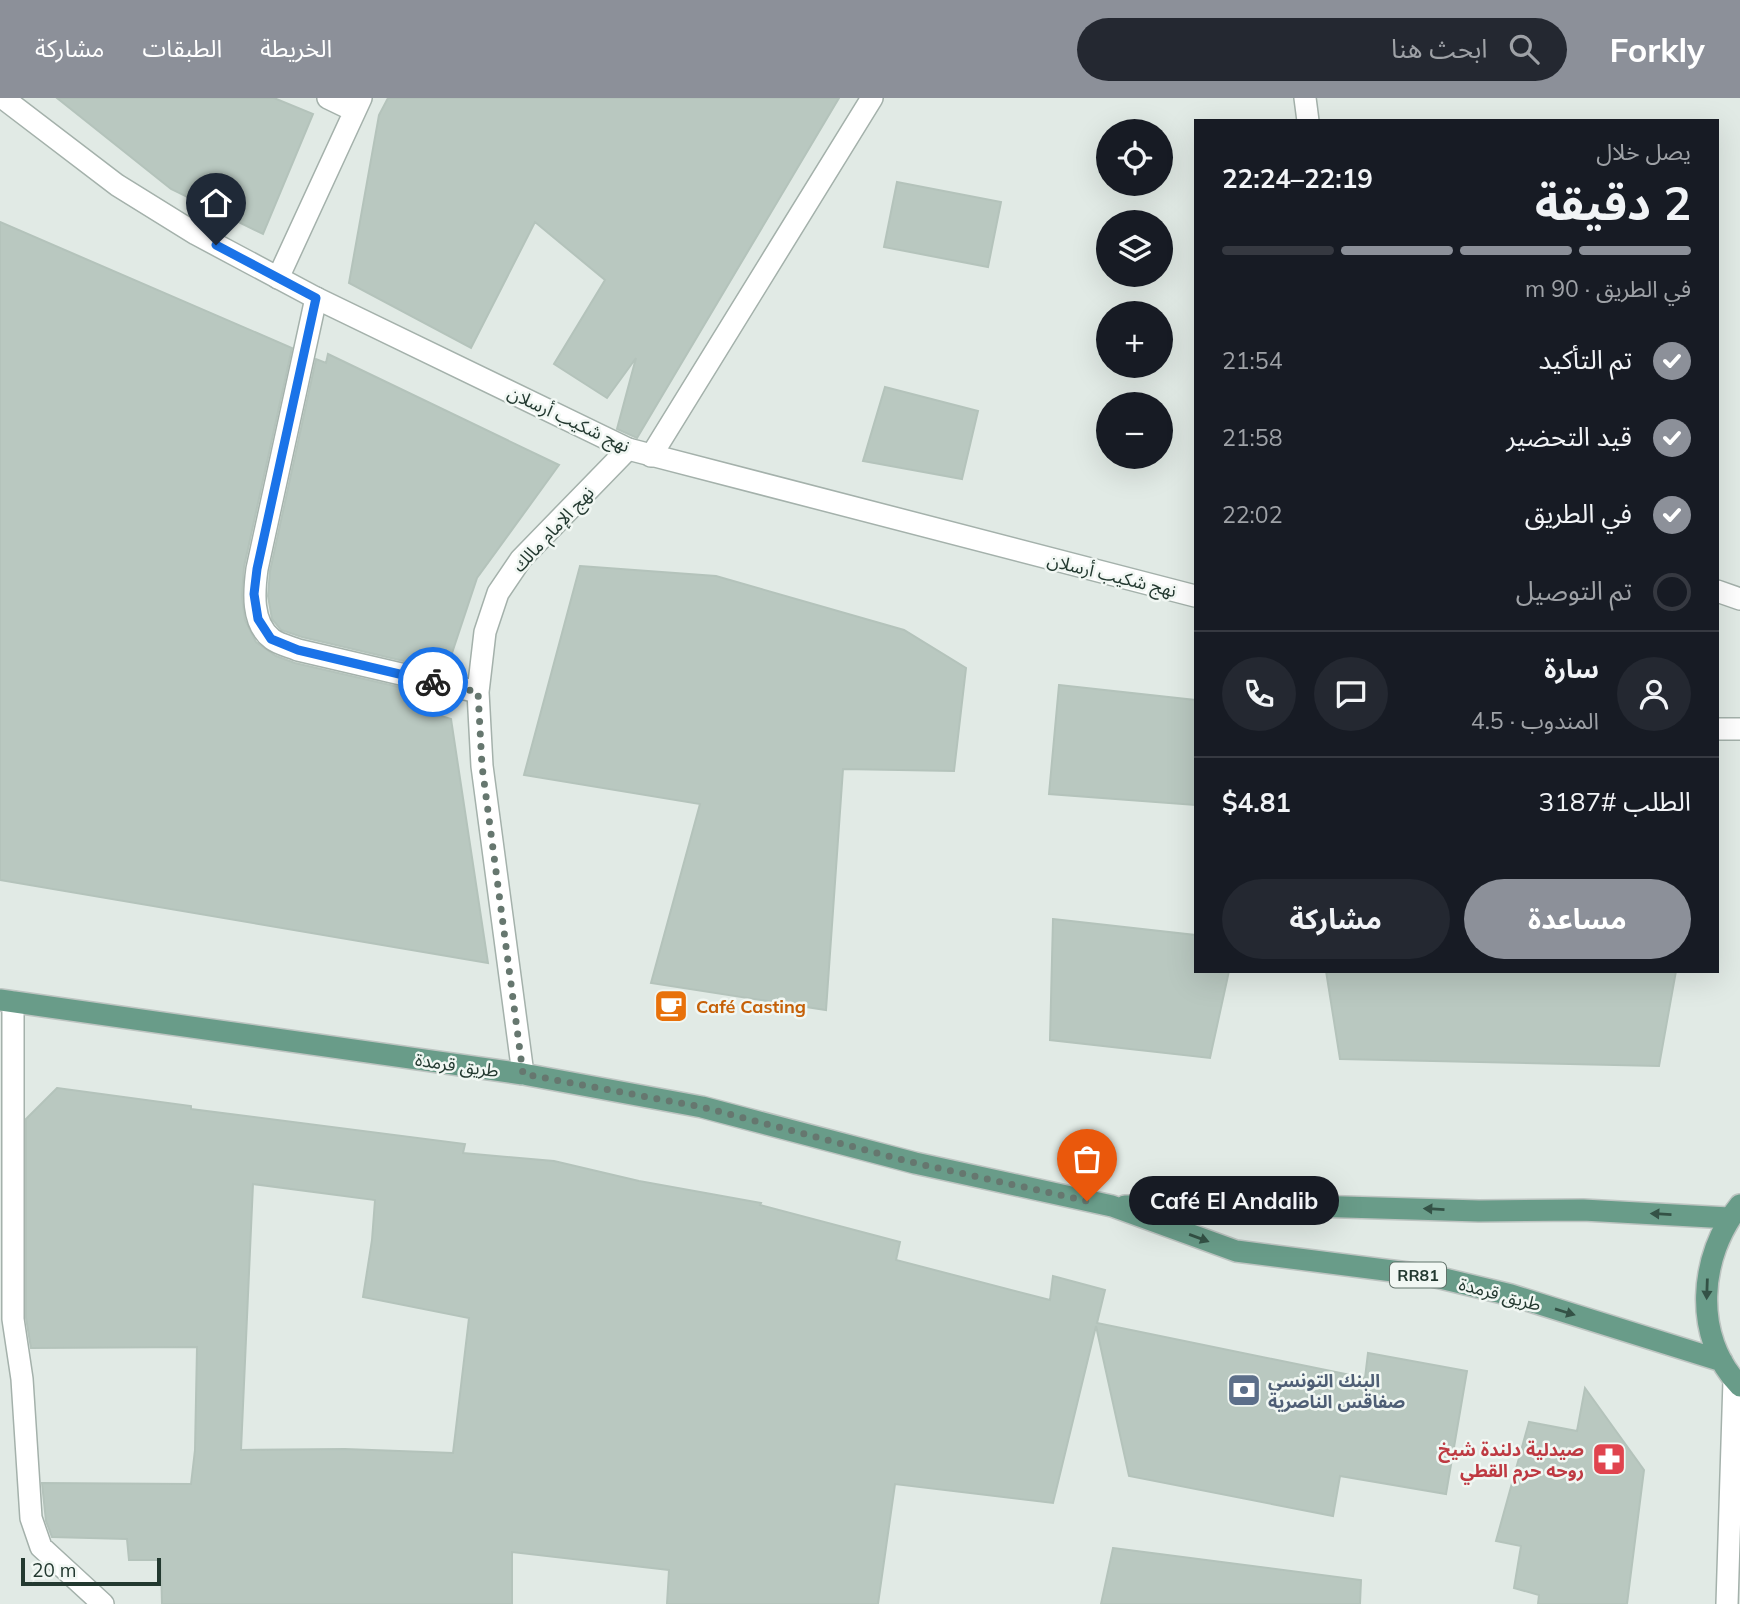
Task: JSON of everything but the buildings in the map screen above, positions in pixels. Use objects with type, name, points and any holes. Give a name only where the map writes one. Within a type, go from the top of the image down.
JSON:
[{"type":"main road","name":"طريق قرمدة","points":[[6,1001],[523,1074],[702,1107],[915,1163],[1112,1206],[1236,1251],[1432,1276],[1511,1295],[1722,1361]]},
{"type":"main road","name":"طريق قرمدة","points":[[1112,1206],[1248,1204],[1479,1211],[1735,1212]]},
{"type":"main road","name":"RR81","points":[[1735,1212],[1713,1252],[1706,1288],[1709,1325],[1722,1361],[1737,1383]]},
{"type":"street","name":"نهج شكيب أرسلان","points":[[3,98],[117,185],[196,233],[316,298],[628,449],[1194,596]]},
{"type":"street","points":[[278,278],[358,104],[328,98]]},
{"type":"street","points":[[651,456],[872,98]]},
{"type":"street","points":[[1305,98],[1308,119]]},
{"type":"street","points":[[316,298],[257,569],[254,594],[258,619],[271,639],[298,650],[478,692]]},
{"type":"street","name":"نهج الإمام مالك","points":[[523,1074],[482,766],[478,692],[485,632],[498,593],[521,559],[628,449]]},
{"type":"street","points":[[1719,591],[1740,599]]},
{"type":"street","points":[[1719,729],[1740,729]]},
{"type":"street","points":[[6,1001],[13,1319],[22,1379],[31,1518],[41,1547],[103,1604]]},
{"type":"street","points":[[1727,1604],[1737,1383]]},
{"type":"way so far","points":[[433,682],[478,692],[482,766],[523,1074],[702,1107],[915,1163],[1087,1201]]},
{"type":"place","name":"Café Casting","points":[[671,1006]]},
{"type":"place","name":"Café El Andalib","points":[[1087,1201]]},
{"type":"place","name":"البنك التونسي صفاقس الناصرية","points":[[1244,1390]]},
{"type":"place","name":"صيدلية دلندة شيخ روحه حرم القطي","points":[[1609,1459]]},
{"type":"route","points":[[216,245],[316,298],[257,569],[254,594],[258,619],[271,639],[298,650],[433,682]]}]
